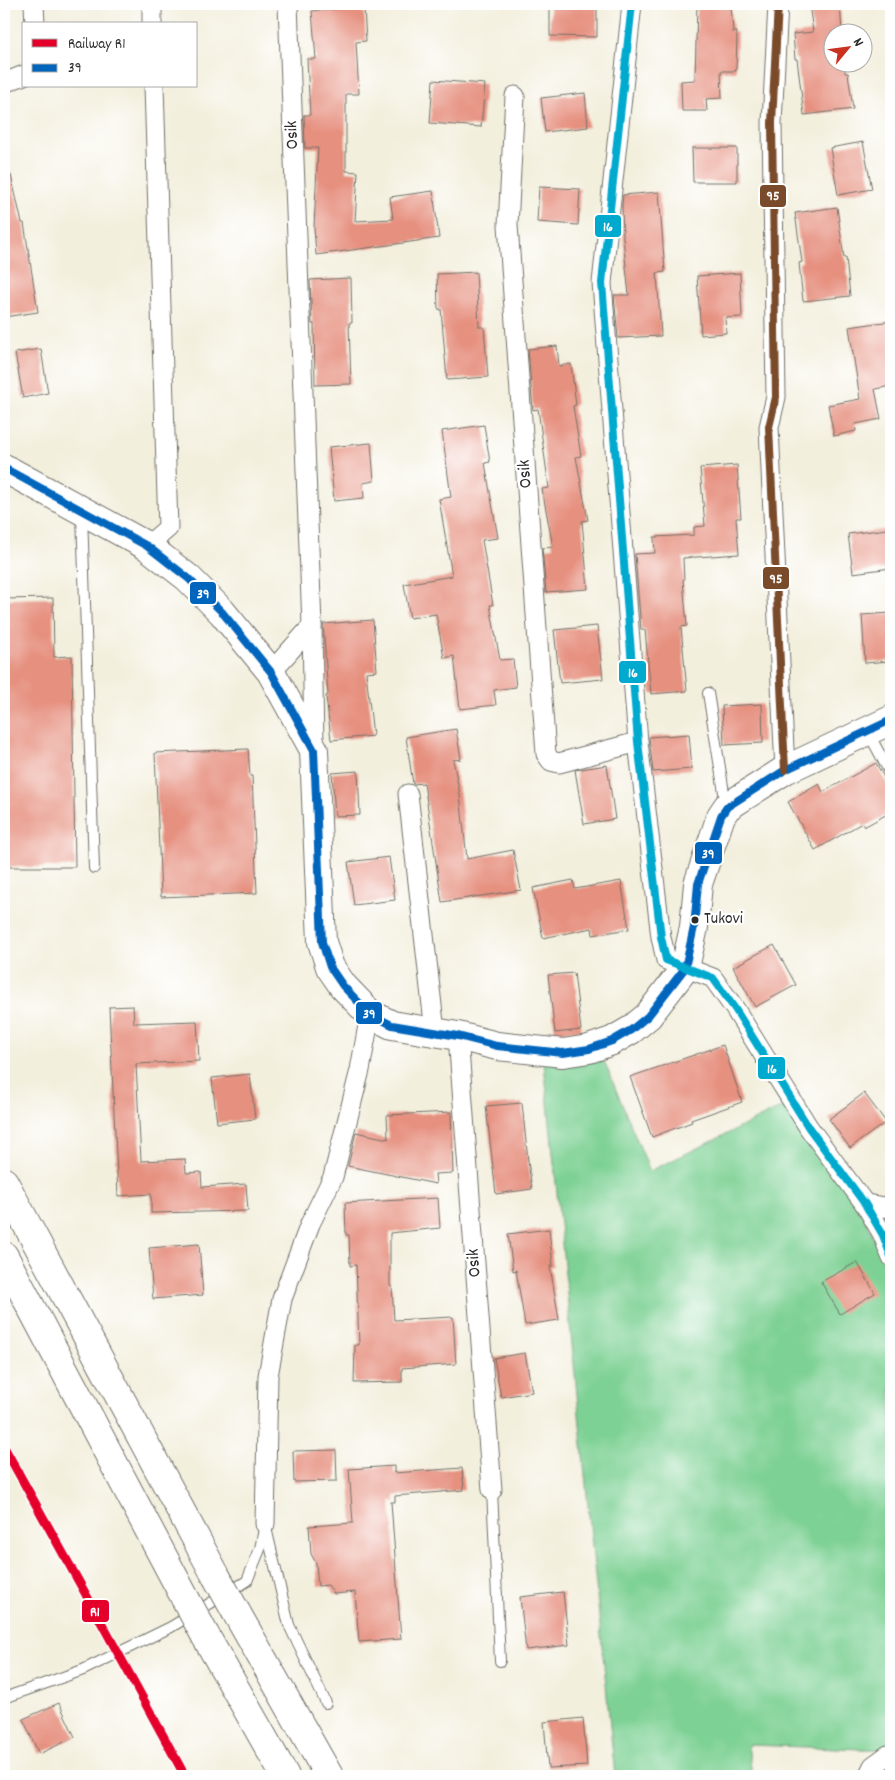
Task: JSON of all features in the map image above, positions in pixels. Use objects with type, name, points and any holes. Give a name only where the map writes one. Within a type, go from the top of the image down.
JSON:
[{"type":"main road","name":"Osik","points":[[4,468],[147,546],[188,578],[222,612],[271,672],[314,750],[322,942],[330,967],[343,986],[370,1014],[392,1026],[446,1034],[498,1046],[563,1054],[589,1049],[612,1041],[631,1030],[648,1016],[685,968],[694,927],[698,884],[721,816],[727,807]]},
{"type":"main road","points":[[727,807],[785,770],[891,720]]},
{"type":"main road","points":[[4,1182],[216,1576],[329,1776]]},
{"type":"main road","points":[[4,1256],[185,1598],[285,1776]]},
{"type":"street","points":[[34,4],[35,22]]},
{"type":"street","points":[[152,4],[152,22]]},
{"type":"street","name":"Osik","points":[[288,4],[312,626],[314,750]]},
{"type":"street","points":[[632,4],[602,283],[638,742],[660,937],[666,960],[713,978],[735,1009],[809,1128],[865,1204],[883,1235],[891,1256]]},
{"type":"street","points":[[778,4],[772,122],[776,397],[769,427],[785,770]]},
{"type":"street","points":[[4,83],[22,76]]},
{"type":"street","points":[[147,546],[168,528],[154,88]]},
{"type":"street","name":"Osik","points":[[514,96],[508,225],[546,754],[551,761],[559,763],[638,742]]},
{"type":"street","points":[[271,672],[312,626]]},
{"type":"street","name":"Osik","points":[[408,794],[446,1034],[492,1490]]},
{"type":"street","points":[[265,1524],[268,1376],[282,1299],[310,1224],[333,1177],[360,1070],[370,1014]]},
{"type":"street","points":[[865,1204],[891,1208]]},
{"type":"street","points":[[868,1776],[873,1766],[888,1755],[891,1755]]},
{"type":"lane","points":[[82,510],[94,868]]},
{"type":"lane","points":[[708,693],[727,807]]},
{"type":"lane","points":[[867,731],[891,775]]},
{"type":"lane","points":[[492,1490],[500,1661]]},
{"type":"lane","points":[[4,1698],[84,1670],[171,1628],[247,1581],[260,1549],[265,1524]]},
{"type":"lane","points":[[265,1524],[289,1625],[326,1703]]},
{"type":"green space","points":[[543,1053],[604,1061],[650,1171],[795,1101],[867,1222],[891,1283],[891,1750],[748,1745],[752,1776],[615,1776]]},
{"type":"building","points":[[550,4],[597,4],[597,37],[550,36]]},
{"type":"building","points":[[697,4],[731,4],[733,32],[737,32],[736,71],[721,71],[722,98],[706,99],[707,111],[682,111],[681,81],[695,80]]},
{"type":"building","points":[[809,4],[840,4],[841,22],[822,22],[822,72],[848,73],[853,109],[804,115],[793,34],[813,32]]},
{"type":"building","points":[[364,7],[366,41],[356,42],[359,94],[346,94],[346,171],[358,172],[355,221],[393,219],[390,197],[433,191],[439,238],[316,255],[314,227],[318,148],[305,148],[304,115],[310,115],[307,59],[316,59],[312,11]]},
{"type":"building","points":[[433,80],[485,84],[481,127],[430,123]]},
{"type":"building","points":[[585,93],[588,127],[545,132],[541,98]]},
{"type":"building","points":[[863,142],[872,189],[838,195],[830,148]]},
{"type":"building","points":[[692,148],[737,148],[737,182],[693,182]]},
{"type":"building","points":[[4,175],[11,175],[22,223],[24,223],[38,312],[4,317]]},
{"type":"building","points":[[539,187],[580,189],[578,225],[537,222]]},
{"type":"building","points":[[659,192],[665,272],[657,273],[661,336],[618,338],[614,295],[629,295],[623,238],[623,195]]},
{"type":"building","points":[[837,207],[844,258],[846,258],[850,296],[803,301],[799,263],[802,262],[795,213]]},
{"type":"building","points":[[476,272],[479,327],[484,327],[488,377],[447,380],[441,309],[438,309],[437,274]]},
{"type":"building","points":[[740,273],[742,317],[725,318],[726,333],[701,335],[697,276]]},
{"type":"building","points":[[351,278],[352,323],[349,323],[351,384],[315,385],[314,324],[312,324],[310,280]]},
{"type":"building","points":[[891,321],[891,386],[875,389],[881,419],[855,424],[856,431],[834,436],[828,405],[860,399],[849,327]]},
{"type":"building","points":[[557,346],[559,366],[571,364],[576,405],[573,406],[581,456],[576,457],[588,520],[582,521],[588,589],[546,592],[542,548],[553,547],[542,489],[549,488],[538,409],[533,410],[528,349]]},
{"type":"building","points":[[41,349],[48,393],[23,398],[15,353]]},
{"type":"building","points":[[484,425],[490,462],[485,463],[498,538],[482,540],[493,605],[490,605],[500,660],[513,659],[516,687],[494,690],[496,705],[460,709],[454,656],[444,658],[436,614],[410,618],[404,584],[452,576],[439,499],[451,497],[442,431]]},
{"type":"building","points":[[371,443],[374,481],[363,483],[364,498],[334,501],[329,447]]},
{"type":"building","points":[[737,465],[741,518],[736,518],[739,554],[683,558],[687,626],[681,627],[687,691],[651,694],[645,630],[641,630],[635,554],[655,553],[654,537],[694,535],[694,527],[705,526],[700,468]]},
{"type":"building","points":[[887,529],[891,568],[853,573],[848,534]]},
{"type":"building","points":[[53,598],[54,657],[72,656],[75,867],[4,867],[4,599]]},
{"type":"building","points":[[891,613],[891,661],[865,663],[862,615]]},
{"type":"building","points":[[373,620],[377,671],[366,672],[373,736],[331,740],[326,696],[328,695],[323,624]]},
{"type":"building","points":[[597,626],[603,679],[560,683],[554,630]]},
{"type":"building","points":[[762,704],[763,743],[724,745],[722,706]]},
{"type":"building","points":[[456,729],[461,759],[453,760],[460,795],[467,859],[513,850],[521,890],[442,902],[424,783],[413,784],[406,737]]},
{"type":"building","points":[[689,734],[692,769],[653,772],[649,737]]},
{"type":"building","points":[[248,749],[250,776],[252,776],[257,893],[161,897],[155,753]]},
{"type":"building","points":[[876,763],[891,790],[891,812],[864,827],[862,823],[815,850],[788,802],[819,784],[823,792]]},
{"type":"building","points":[[607,765],[615,819],[584,824],[575,770]]},
{"type":"building","points":[[358,771],[360,815],[335,816],[332,773]]},
{"type":"building","points":[[389,857],[395,900],[354,905],[348,862]]},
{"type":"building","points":[[573,880],[575,889],[621,881],[629,929],[593,935],[592,928],[543,938],[533,888]]},
{"type":"building","points":[[774,945],[796,985],[755,1007],[733,967]]},
{"type":"building","points":[[574,973],[581,1030],[555,1033],[548,975]]},
{"type":"building","points":[[133,1006],[134,1023],[197,1021],[199,1061],[136,1064],[141,1161],[185,1159],[186,1173],[201,1172],[202,1187],[246,1184],[248,1211],[151,1213],[151,1194],[118,1196],[109,1007]]},
{"type":"building","points":[[723,1045],[742,1102],[691,1120],[692,1122],[652,1137],[630,1077]]},
{"type":"building","points":[[250,1074],[255,1119],[217,1123],[212,1078]]},
{"type":"building","points":[[864,1093],[886,1122],[850,1148],[829,1119]]},
{"type":"building","points":[[522,1103],[532,1189],[496,1194],[486,1106]]},
{"type":"building","points":[[451,1112],[453,1173],[435,1174],[436,1184],[348,1166],[356,1132],[388,1139],[387,1115]]},
{"type":"building","points":[[438,1198],[440,1228],[390,1233],[390,1286],[392,1286],[394,1320],[453,1317],[456,1364],[402,1368],[402,1382],[354,1383],[355,1345],[359,1345],[356,1265],[350,1266],[349,1235],[346,1235],[345,1203]]},
{"type":"building","points":[[549,1229],[553,1266],[550,1266],[559,1320],[525,1325],[516,1270],[513,1271],[508,1234]]},
{"type":"building","points":[[199,1244],[203,1295],[153,1299],[149,1248]]},
{"type":"building","points":[[857,1262],[875,1293],[840,1314],[821,1282]]},
{"type":"building","points":[[525,1353],[532,1392],[501,1397],[494,1358]]},
{"type":"building","points":[[336,1450],[337,1481],[294,1482],[293,1451]]},
{"type":"building","points":[[394,1466],[394,1473],[462,1468],[464,1490],[395,1496],[395,1502],[391,1502],[401,1639],[359,1642],[355,1592],[334,1594],[328,1585],[318,1586],[316,1563],[311,1554],[309,1526],[353,1523],[349,1469]]},
{"type":"building","points":[[563,1592],[569,1645],[526,1650],[520,1597]]},
{"type":"building","points":[[59,1703],[75,1737],[39,1754],[23,1719]]},
{"type":"building","points":[[583,1718],[587,1766],[548,1768],[544,1722]]},
{"type":"rail line","name":"R1","points":[[4,1447],[185,1776]]},
{"type":"transit line","name":"16","points":[[632,4],[602,283],[638,742],[661,937],[666,960],[713,978],[735,1009],[809,1128],[865,1204],[883,1235],[891,1256]]},
{"type":"transit line","name":"95","points":[[778,4],[772,123],[776,397],[769,427],[785,770]]},
{"type":"transit line","name":"39","points":[[4,468],[147,546],[188,578],[222,612],[271,672],[314,750],[322,942],[330,967],[343,986],[370,1014],[392,1025],[458,1036],[497,1046],[563,1053],[589,1049],[612,1041],[631,1030],[648,1016],[685,968],[694,927],[698,884],[721,816],[727,807],[785,770],[891,720]]},
{"type":"place","name":"Tukovi","points":[[695,920]]}]
